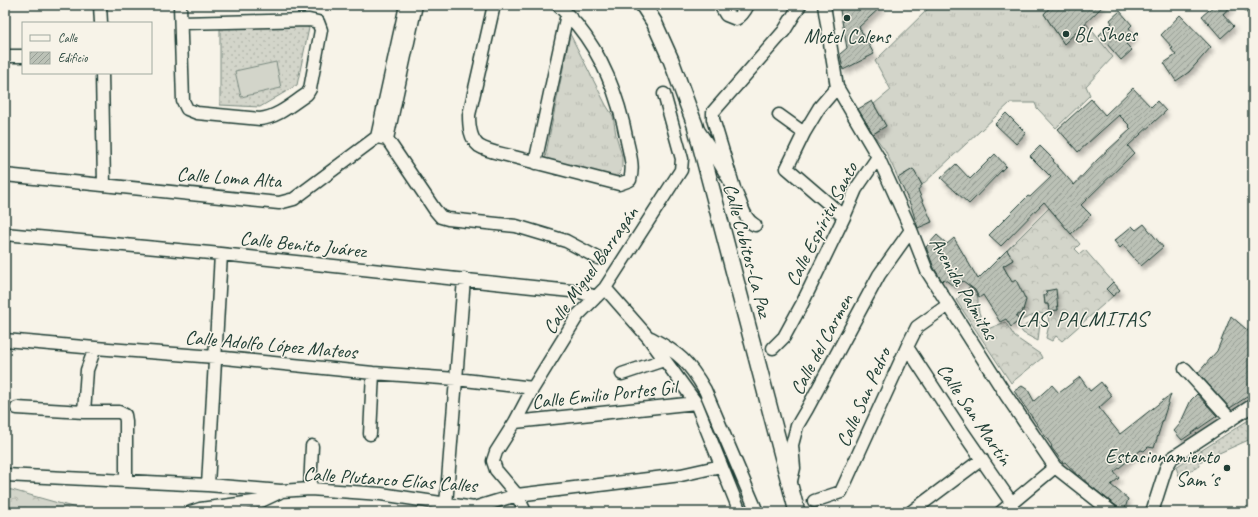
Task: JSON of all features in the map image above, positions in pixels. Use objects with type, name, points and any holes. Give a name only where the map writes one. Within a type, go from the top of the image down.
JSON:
[{"type":"main road","name":"Calle Cubitos-La Paz","points":[[643,5],[654,22],[695,126],[797,512]]},
{"type":"street","points":[[100,5],[101,22]]},
{"type":"street","points":[[180,5],[183,101],[187,109],[197,113],[265,119],[278,114],[307,94],[310,89],[320,30],[318,22],[309,20],[181,23]]},
{"type":"street","points":[[406,5],[382,138],[435,210],[441,217],[448,219],[516,226],[566,241],[598,258]]},
{"type":"street","points":[[382,138],[416,5]]},
{"type":"street","points":[[494,5],[469,115],[469,126],[473,138],[479,146],[489,150],[619,184],[630,180],[633,170],[624,123],[609,77],[593,47],[576,24],[558,5]]},
{"type":"street","points":[[720,5],[726,14],[736,19],[740,17],[748,5]]},
{"type":"street","points":[[734,188],[713,119],[713,112],[784,31],[800,5]]},
{"type":"street","name":"Avenida Palmitas","points":[[824,5],[837,87],[878,157],[911,230],[927,271],[1006,395],[1055,467],[1112,512]]},
{"type":"street","points":[[535,162],[567,14]]},
{"type":"street","points":[[5,56],[22,56]]},
{"type":"street","points":[[102,74],[104,185]]},
{"type":"street","points":[[837,87],[819,108],[804,133],[787,168],[844,217]]},
{"type":"street","name":"Calle Miguel Barragán","points":[[517,496],[496,470],[493,461],[496,452],[578,315],[605,288],[681,170],[682,159],[664,94]]},
{"type":"street","points":[[779,115],[804,133]]},
{"type":"street","points":[[695,126],[716,156],[734,188],[746,215],[751,223],[755,225]]},
{"type":"street","name":"Calle Loma Alta","points":[[5,175],[279,203],[294,199],[382,138]]},
{"type":"street","name":"Calle Espíritu Santo","points":[[773,348],[784,337],[802,304],[856,189],[878,157]]},
{"type":"street","name":"Calle del Carmen","points":[[790,485],[794,468],[792,445],[797,426],[879,275],[911,230]]},
{"type":"street","name":"Calle Benito Juárez","points":[[5,234],[464,279],[580,292],[596,297]]},
{"type":"street","points":[[208,485],[221,254]]},
{"type":"street","points":[[446,505],[464,279]]},
{"type":"street","points":[[605,288],[648,337],[696,402],[740,512]]},
{"type":"street","name":"Calle San Pedro","points":[[814,501],[841,492],[917,328],[948,305]]},
{"type":"street","points":[[648,337],[666,346],[683,359],[694,371],[705,390],[757,512]]},
{"type":"street","name":"Calle Adolfo López Mateos","points":[[5,340],[215,357],[373,373],[456,379],[533,388]]},
{"type":"street","name":"Calle San Martín","points":[[907,347],[1011,502]]},
{"type":"street","points":[[84,412],[87,370],[95,348]]},
{"type":"street","points":[[622,374],[664,360]]},
{"type":"street","points":[[1185,369],[1231,420]]},
{"type":"street","points":[[370,434],[373,373]]},
{"type":"street","name":"Calle Emilio Portes Gil","points":[[515,422],[696,402]]},
{"type":"street","points":[[1152,512],[1166,468],[1172,458],[1253,405]]},
{"type":"street","points":[[17,408],[84,412],[119,412],[125,416],[126,481]]},
{"type":"street","points":[[310,489],[312,446]]},
{"type":"street","points":[[911,512],[982,460]]},
{"type":"street","name":"Calle Plutarco Elías Calles","points":[[5,475],[208,485],[281,491],[310,489],[381,494],[473,510],[517,496],[682,475],[721,466]]},
{"type":"street","points":[[1001,512],[1011,502],[1055,467]]},
{"type":"street","points":[[196,511],[261,501],[281,491]]},
{"type":"street","points":[[517,496],[526,512]]},
{"type":"street","points":[[196,511],[224,512]]},
{"type":"green space","points":[[932,5],[1052,5],[1044,14],[1064,44],[1086,23],[1113,57],[1086,86],[1090,95],[1056,128],[1037,108],[1035,103],[1010,103],[922,185],[913,169],[898,178],[885,150],[873,134],[886,126],[874,104],[891,90],[875,61]]},
{"type":"green space","points":[[305,25],[309,28],[297,85],[260,107],[220,105],[220,28]]},
{"type":"green space","points":[[570,34],[613,116],[616,135],[622,156],[622,167],[620,174],[614,179],[545,158]]},
{"type":"green space","points":[[276,62],[281,88],[241,97],[235,71]]},
{"type":"green space","points":[[1049,208],[1080,244],[1075,249],[1080,254],[1085,250],[1113,282],[1107,289],[1113,296],[1062,341],[1056,336],[1052,341],[1046,338],[1049,325],[1048,315],[1039,313],[1019,321],[1016,316],[1023,311],[1024,304],[1008,284],[1010,278],[1003,266],[1013,260],[1007,250]],"holes":[[[1055,290],[1058,310],[1049,311],[1048,304],[1045,304],[1044,296],[1047,295],[1046,291]]]},
{"type":"green space","points":[[970,286],[978,297],[979,311],[983,322],[988,329],[1005,322],[1015,337],[1040,354],[1042,358],[1011,383],[956,300]]},
{"type":"green space","points":[[1034,320],[1038,320],[1040,323],[1038,341],[1023,333],[1021,330],[1024,326]]},
{"type":"green space","points":[[1253,417],[1253,438],[1199,462],[1200,466],[1179,476],[1176,467]]},
{"type":"green space","points":[[5,489],[12,490],[90,512],[5,512]]},
{"type":"building","points":[[839,5],[883,5],[859,27],[874,54],[843,70],[840,54],[847,48]]},
{"type":"building","name":"BL Shoes","points":[[1052,5],[1104,5],[1064,44],[1044,14]]},
{"type":"building","points":[[1215,5],[1233,5],[1223,14],[1234,26],[1221,38],[1202,16]]},
{"type":"building","points":[[1120,11],[1132,25],[1129,28],[1135,36],[1126,44],[1132,50],[1121,60],[1099,35],[1112,23],[1110,20]]},
{"type":"building","points":[[1180,15],[1211,47],[1189,72],[1176,81],[1164,63],[1176,55],[1171,49],[1173,48],[1161,35]]},
{"type":"building","points":[[1133,88],[1151,107],[1157,101],[1166,111],[1128,146],[1134,153],[1081,205],[1091,215],[1071,234],[1044,202],[1001,246],[989,235],[1028,196],[1030,197],[1051,177],[1030,156],[1040,146],[1054,160],[1053,161],[1074,185],[1097,160],[1131,129],[1119,115],[1078,152],[1058,129],[1091,99],[1105,115]]},
{"type":"building","points":[[872,101],[886,126],[873,134],[858,109]]},
{"type":"building","points":[[1006,113],[1026,133],[1016,144],[995,124]]},
{"type":"building","points":[[995,154],[1006,166],[969,204],[941,178],[956,164],[970,179]]},
{"type":"building","points":[[913,169],[922,185],[918,190],[932,222],[918,228],[911,206],[898,178]]},
{"type":"building","points":[[1144,224],[1163,247],[1141,266],[1123,245],[1120,248],[1114,241],[1132,226],[1136,230]]},
{"type":"building","points":[[937,235],[947,244],[954,238],[978,279],[1007,250],[1013,260],[1003,266],[1012,282],[1016,280],[1026,300],[1022,313],[1016,316],[1019,321],[1011,327],[1006,319],[1000,322],[983,295],[979,298],[975,290],[963,281],[956,288],[944,279],[942,281],[934,268],[926,247]]},
{"type":"building","points":[[1113,282],[1120,290],[1113,296],[1106,289]]},
{"type":"building","points":[[1056,289],[1058,310],[1049,311],[1048,304],[1045,304],[1044,295],[1047,295],[1046,291]]},
{"type":"building","points":[[1231,316],[1253,335],[1253,393],[1230,408],[1198,373],[1217,351]]},
{"type":"building","points":[[1080,377],[1090,391],[1101,382],[1112,396],[1099,408],[1120,434],[1171,394],[1154,448],[1148,447],[1144,451],[1141,450],[1114,472],[1119,478],[1111,485],[1128,499],[1124,512],[1088,484],[1080,475],[1078,476],[1065,462],[1063,463],[1014,391],[1022,386],[1028,390],[1034,401],[1052,385],[1059,393]]},
{"type":"building","points":[[1197,394],[1217,416],[1182,440],[1174,431],[1180,424],[1191,400]]},
{"type":"place","name":"Motel Calens","points":[[847,18]]},
{"type":"place","name":"BL Shoes","points":[[1066,34]]},
{"type":"place","name":"Estacionamiento Sam´s","points":[[1227,468]]},
{"type":"district","name":"LAS PALMITAS","points":[[1082,318]]}]
